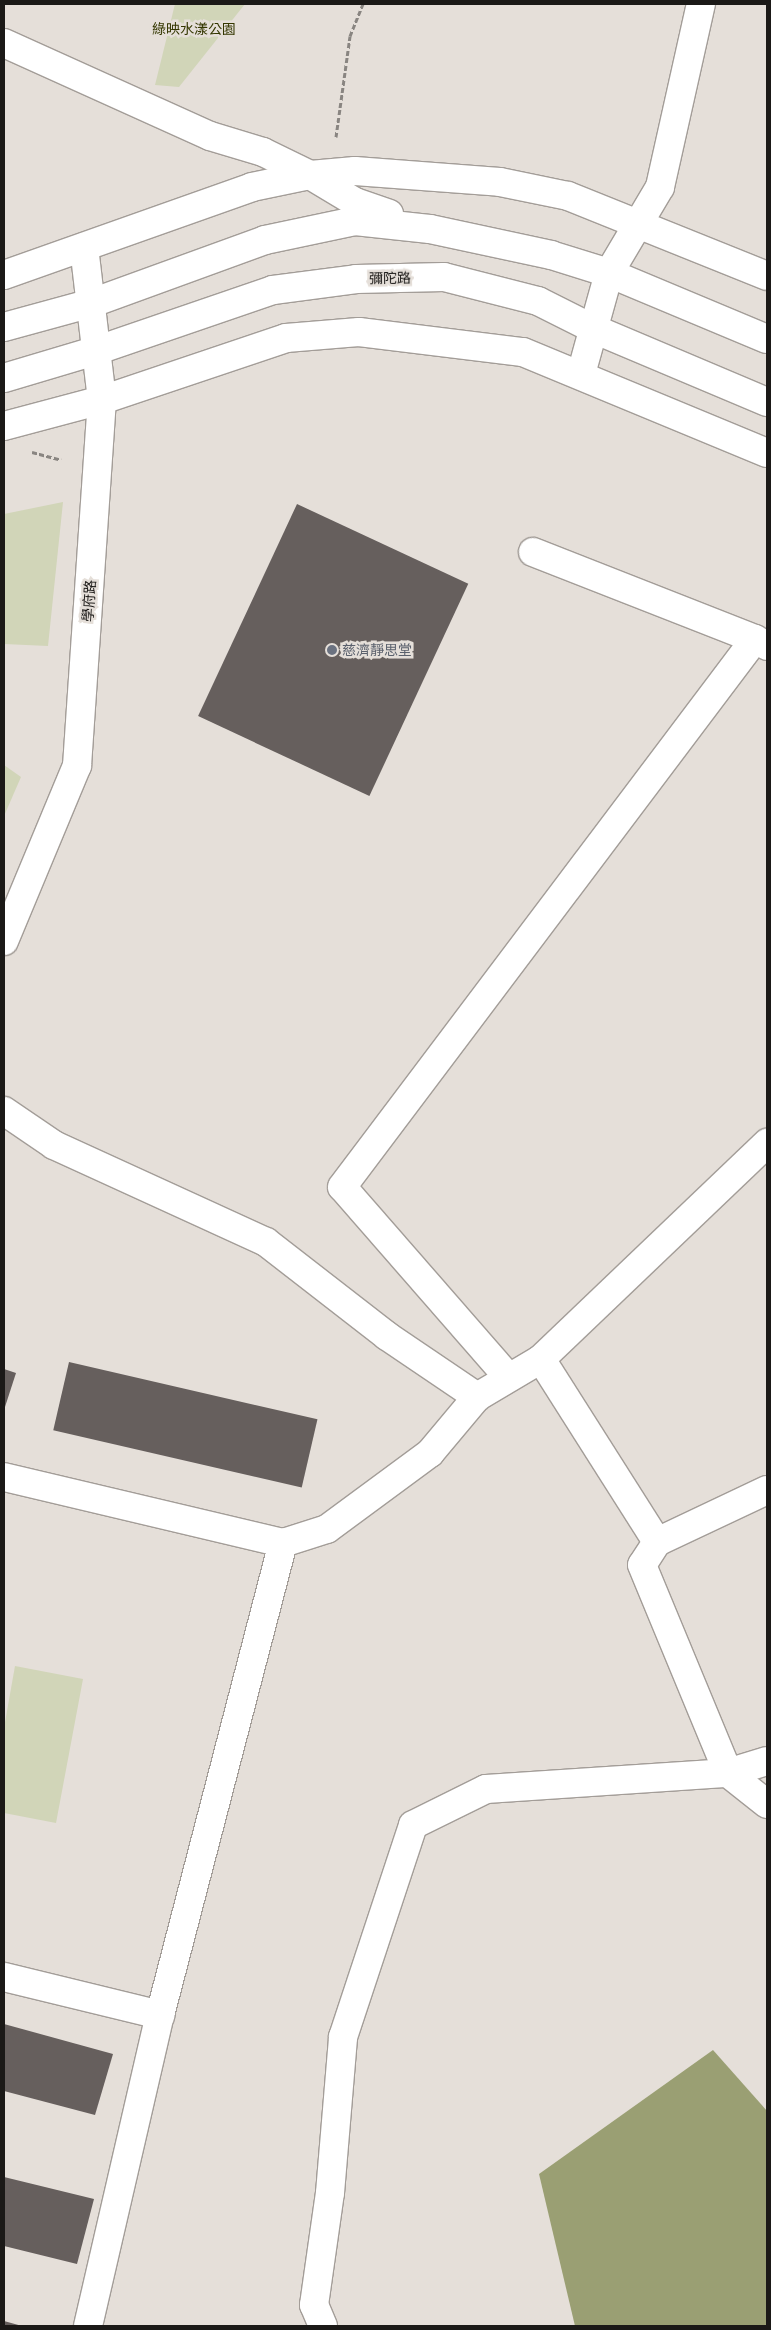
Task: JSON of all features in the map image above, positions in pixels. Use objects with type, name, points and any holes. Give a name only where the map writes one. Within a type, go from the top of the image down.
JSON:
[{"type":"street","points":[[580,374],[610,273],[660,187],[701,4]]},
{"type":"street","points":[[4,43],[210,136],[263,152],[310,175],[355,202],[430,229]]},
{"type":"street","points":[[4,275],[252,187],[310,175],[355,171],[500,182],[568,196],[767,276]]},
{"type":"street","points":[[4,327],[92,303],[265,240],[355,221],[430,229],[551,255],[610,273],[767,340]]},
{"type":"street","name":"學府路","points":[[4,941],[77,766],[102,400],[98,350],[84,247]]},
{"type":"street","name":"彌陀路","points":[[4,378],[98,350],[273,290],[356,279],[444,277],[538,301],[594,330],[767,402]]},
{"type":"street","points":[[4,426],[102,400],[286,338],[360,332],[523,352],[767,453]]},
{"type":"street","points":[[508,1377],[342,1187],[761,642],[533,552]]},
{"type":"street","points":[[4,1111],[54,1145],[266,1242],[387,1336],[477,1397]]},
{"type":"street","points":[[4,1477],[283,1543],[327,1529],[430,1453],[477,1397],[541,1359],[767,1144]]},
{"type":"street","points":[[541,1359],[657,1542]]},
{"type":"street","points":[[767,1490],[657,1542],[642,1564],[728,1773],[767,1804]]},
{"type":"street","points":[[88,2326],[160,2015],[283,1543]]},
{"type":"street","points":[[323,2326],[314,2305],[330,2193],[343,2036],[413,1825],[486,1789],[728,1773],[767,1761]]},
{"type":"street","points":[[4,1977],[160,2015]]},
{"type":"path","points":[[336,137],[350,36],[363,4]]},
{"type":"path","points":[[27,451],[61,460]]},
{"type":"green space","name":"綠映水漾公園","points":[[175,4],[245,4],[179,87],[155,85]]},
{"type":"green space","points":[[63,502],[48,646],[4,644],[4,514]]},
{"type":"green space","points":[[4,765],[21,777],[4,816]]},
{"type":"green space","points":[[15,1666],[83,1679],[56,1823],[4,1813],[4,1728]]},
{"type":"green space","points":[[713,2050],[767,2111],[767,2326],[575,2326],[539,2174]]},
{"type":"building","name":"慈濟靜思堂","points":[[297,504],[468,584],[369,796],[198,716]]},
{"type":"building","points":[[69,1362],[317,1419],[302,1488],[53,1430]]},
{"type":"building","points":[[4,1369],[16,1373],[4,1410]]},
{"type":"building","points":[[4,2024],[113,2054],[95,2115],[4,2091]]},
{"type":"building","points":[[4,2177],[94,2199],[77,2264],[4,2246]]},
{"type":"building","points":[[4,2321],[22,2326],[4,2326]]},
{"type":"place","name":"慈濟靜思堂","points":[[332,650]]}]
